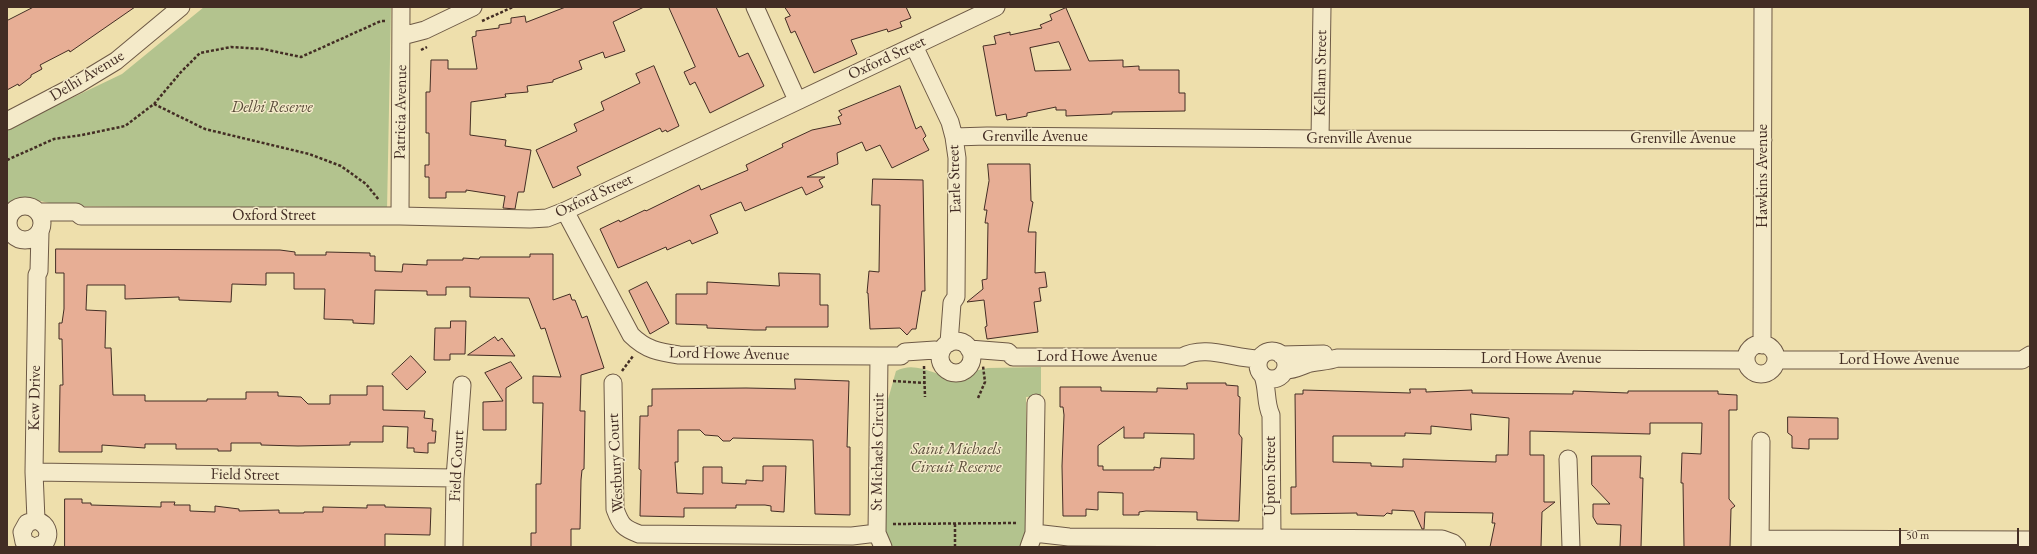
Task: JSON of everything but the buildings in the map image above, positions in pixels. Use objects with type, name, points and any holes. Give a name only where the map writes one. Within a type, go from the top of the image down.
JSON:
[{"type":"street","name":"Delhi Avenue","points":[[7,121],[78,84],[116,61],[181,7]]},
{"type":"street","name":"Patricia Avenue","points":[[400,216],[402,7]]},
{"type":"street","points":[[402,36],[426,30],[473,7]]},
{"type":"street","points":[[755,7],[798,100]]},
{"type":"street","name":"Oxford Street","points":[[40,223],[76,212],[81,216],[400,216],[530,219],[547,218],[565,211],[996,7]]},
{"type":"street","name":"Kelham Street","points":[[1320,139],[1322,7]]},
{"type":"street","name":"Hawkins Avenue","points":[[1762,344],[1763,7]]},
{"type":"street","name":"Earle Street","points":[[914,46],[950,122],[954,137],[957,158],[956,297],[952,303],[959,354]]},
{"type":"street","name":"Grenville Avenue","points":[[954,137],[1763,140]]},
{"type":"street","points":[[24,205],[32,207],[40,223],[33,238],[13,236],[8,225],[8,216],[17,207],[24,205]]},
{"type":"street","name":"Lord Howe Avenue","points":[[565,211],[627,329],[641,345],[656,352],[680,355],[901,356],[905,352],[934,350],[959,354]]},
{"type":"street","name":"Kew Drive","points":[[36,520],[34,472],[36,275],[39,271],[40,223]]},
{"type":"street","name":"Kew Drive","points":[[13,236],[36,275]]},
{"type":"street","points":[[1762,344],[1772,349],[1776,360],[1772,369],[1764,374],[1758,374],[1750,369],[1746,360],[1749,350],[1762,344]]},
{"type":"street","name":"Lord Howe Avenue","points":[[901,356],[905,360],[924,362],[959,354],[1008,352],[1013,357],[1182,357],[1189,362],[1210,362],[1251,372],[1271,368],[1294,370],[1308,363],[1328,362],[1336,358],[1746,360]]},
{"type":"street","name":"St Michaels Circuit","points":[[879,356],[879,535]]},
{"type":"street","name":"Lord Howe Avenue","points":[[1776,360],[2027,360]]},
{"type":"street","name":"Upton Street","points":[[1271,368],[1280,384],[1275,409],[1271,415],[1272,538]]},
{"type":"street","name":"Westbury Court","points":[[613,383],[615,509],[620,522],[626,529],[639,534],[772,541],[879,535]]},
{"type":"street","name":"Field Court","points":[[454,547],[455,478],[462,385]]},
{"type":"street","points":[[1036,403],[1033,534],[1163,543],[1272,538],[1442,539],[1453,543],[1457,547]]},
{"type":"street","points":[[1761,441],[1761,543],[2030,540]]},
{"type":"street","points":[[1568,459],[1570,547]]},
{"type":"street","name":"Field Street","points":[[34,472],[455,478]]},
{"type":"street","points":[[36,520],[46,526],[48,538],[45,543],[24,542],[23,527],[31,521],[36,520]]},
{"type":"path","points":[[7,160],[54,139],[124,126],[154,104],[181,72],[200,53],[231,47],[263,49],[301,57],[381,21],[391,20]]},
{"type":"path","points":[[154,104],[205,129],[309,154],[341,166],[366,184],[380,201],[400,199]]},
{"type":"path","points":[[613,383],[641,345]]},
{"type":"path","points":[[959,354],[985,382],[978,398]]},
{"type":"path","points":[[924,362],[925,398]]},
{"type":"path","points":[[878,380],[925,383]]},
{"type":"path","points":[[955,523],[955,547]]},
{"type":"path","points":[[879,535],[955,523],[1033,534]]},
{"type":"green space","name":"Delhi Reserve","points":[[204,7],[391,7],[387,210],[62,206],[23,197],[7,206],[7,129],[122,74]]},
{"type":"green space","name":"Saint Michaels Circuit Reserve","points":[[911,367],[956,379],[974,371],[988,368],[1041,367],[1041,396],[1026,397],[1026,530],[1020,547],[891,547],[886,531],[884,500],[887,403],[896,371]]}]
